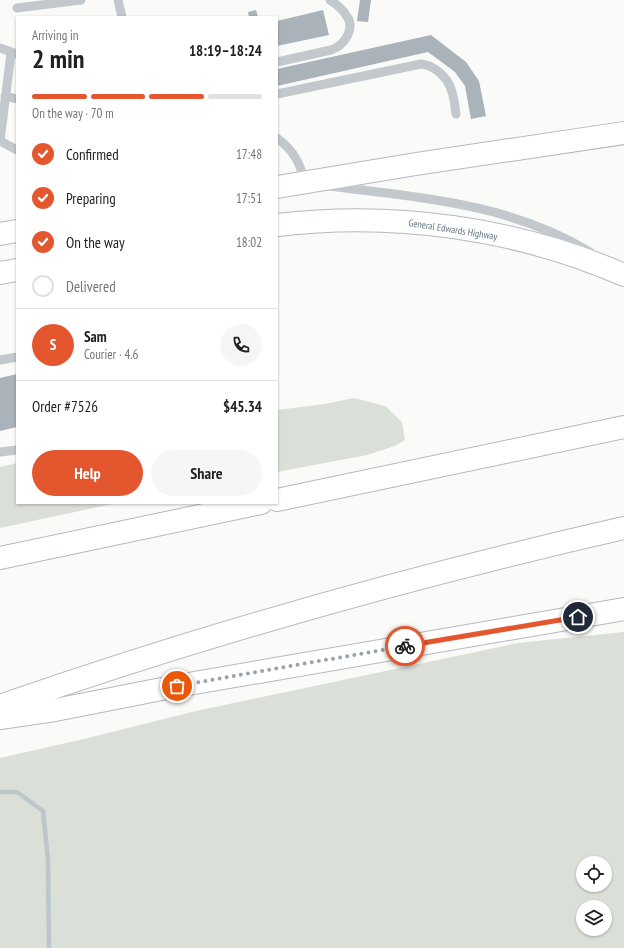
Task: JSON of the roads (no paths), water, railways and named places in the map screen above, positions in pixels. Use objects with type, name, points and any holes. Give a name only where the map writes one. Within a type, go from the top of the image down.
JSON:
[{"type":"main road","points":[[278,187],[416,164],[624,134]]},
{"type":"main road","name":"General Edwards Highway","points":[[278,225],[322,221],[386,220],[435,225],[522,241],[585,260],[624,275]]},
{"type":"main road","points":[[0,234],[16,231]]},
{"type":"main road","points":[[0,273],[16,270]]},
{"type":"main road","points":[[278,500],[624,427]]},
{"type":"main road","points":[[0,558],[256,504]]},
{"type":"main road","points":[[0,706],[134,661],[318,607],[495,560],[624,528]]},
{"type":"main road","points":[[0,718],[55,710],[177,686],[624,609]]},
{"type":"lane","points":[[17,8],[81,0]]},
{"type":"lane","points":[[118,0],[122,16]]},
{"type":"lane","points":[[278,62],[331,50],[336,48],[346,39],[350,24],[348,16],[330,0]]},
{"type":"lane","points":[[0,48],[14,54],[5,96],[0,141],[16,149]]},
{"type":"lane","points":[[278,94],[427,64],[437,70],[448,82],[451,89],[456,114]]},
{"type":"lane","points":[[5,96],[16,98]]},
{"type":"lane","points":[[278,139],[296,158],[302,171],[304,182],[444,201],[485,209],[527,222],[558,235],[586,250],[624,275]]},
{"type":"lane","points":[[0,360],[16,357]]},
{"type":"lane","points":[[0,452],[16,450]]},
{"type":"waterway","points":[[0,792],[17,792],[43,811],[48,860],[49,948]]}]
